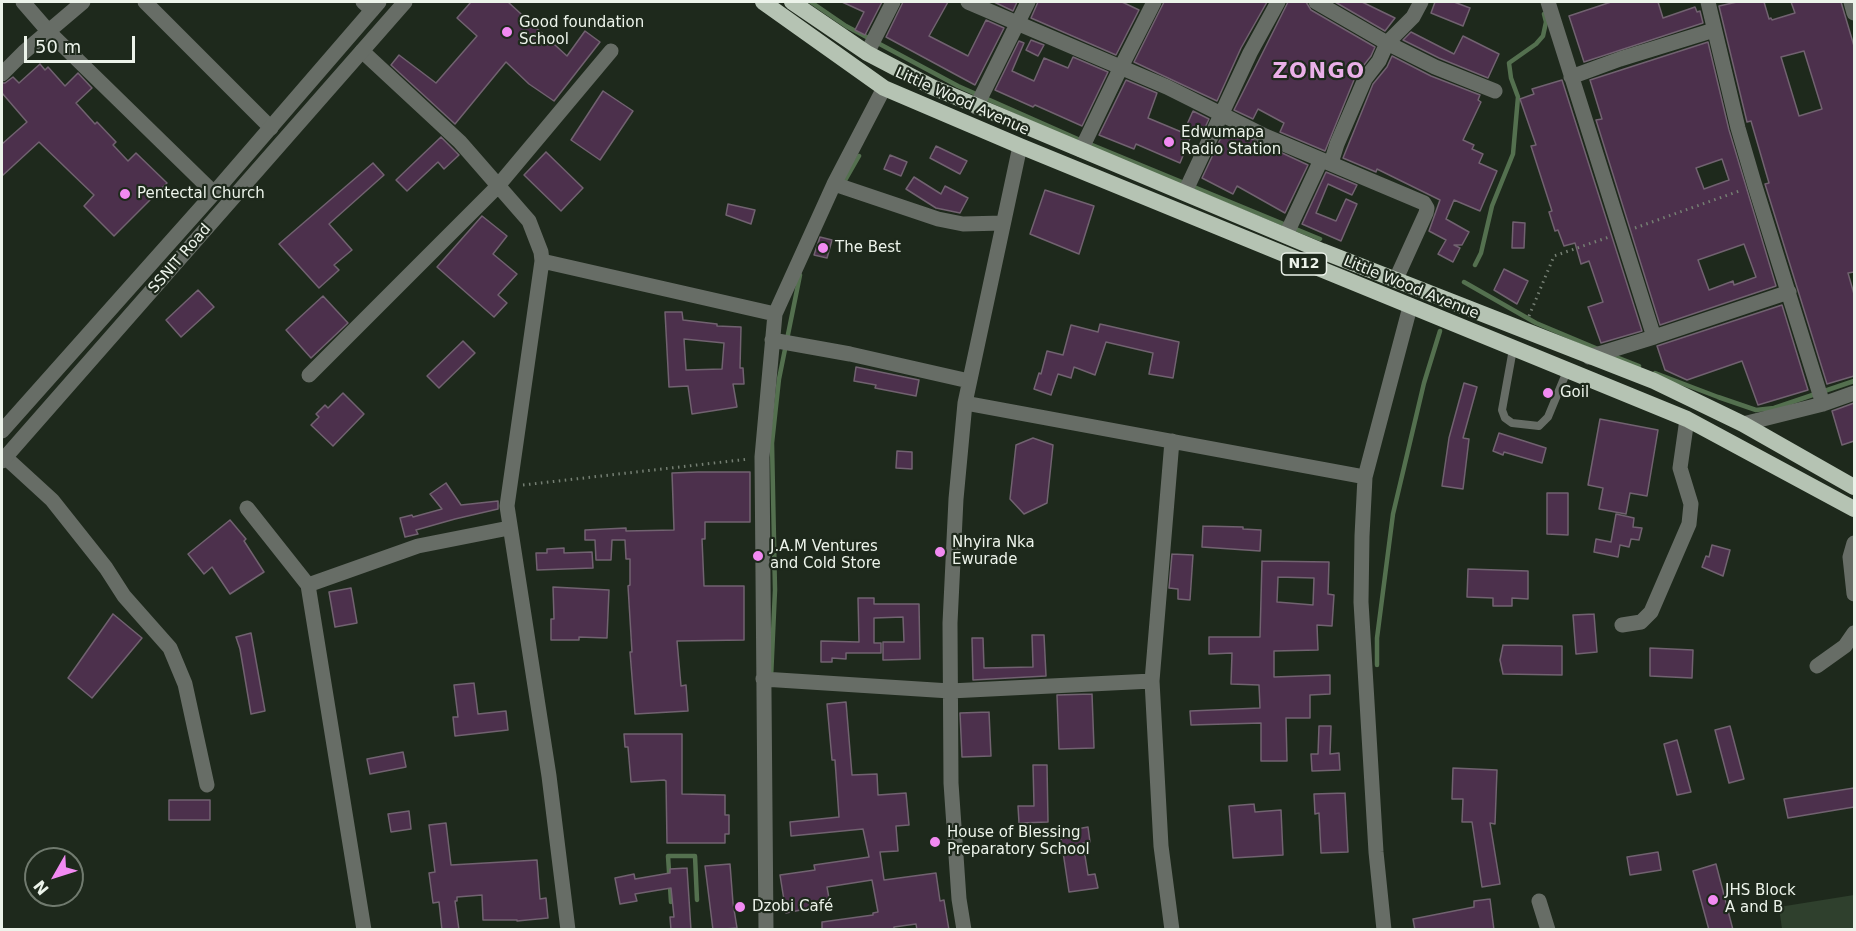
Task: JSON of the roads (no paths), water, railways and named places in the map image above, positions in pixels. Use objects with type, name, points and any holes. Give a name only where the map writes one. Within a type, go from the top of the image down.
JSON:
[{"type":"highway","name":"Little Wood Avenue","points":[[763,2],[884,88],[1020,147],[1687,419],[1854,509]]},
{"type":"highway","name":"Little Wood Avenue","points":[[792,2],[867,53],[923,83],[1286,235],[1654,381],[1743,424],[1854,487]]},
{"type":"street","points":[[22,2],[49,32],[214,193]]},
{"type":"street","points":[[2,74],[83,2]]},
{"type":"street","points":[[145,2],[272,128]]},
{"type":"street","name":"SSNIT Road","points":[[3,459],[405,2]]},
{"type":"street","points":[[867,53],[893,2]]},
{"type":"street","points":[[968,2],[1120,67],[1222,115],[1424,203],[1427,208],[1426,213],[1396,279]]},
{"type":"street","points":[[976,107],[1028,2]]},
{"type":"street","points":[[1082,150],[1120,67],[1154,2]]},
{"type":"street","points":[[1185,192],[1250,53],[1278,2]]},
{"type":"street","points":[[1316,2],[1387,44],[1435,67],[1495,91]]},
{"type":"street","points":[[1286,235],[1341,134],[1365,79],[1379,61],[1387,44],[1413,17],[1422,2]]},
{"type":"street","points":[[1548,2],[1654,337]]},
{"type":"street","points":[[1708,2],[1744,147],[1823,404]]},
{"type":"street","points":[[1851,2],[1854,13]]},
{"type":"street","name":"SSNIT Road","points":[[2,431],[272,128],[371,4]]},
{"type":"street","points":[[1572,77],[1620,59],[1714,30]]},
{"type":"street","points":[[362,51],[460,142],[529,221],[541,252],[542,261],[507,507],[549,776],[568,930]]},
{"type":"street","points":[[309,375],[497,187],[611,51]]},
{"type":"street","points":[[766,930],[762,457],[775,314],[834,184],[884,88]]},
{"type":"street","points":[[964,930],[959,899],[951,783],[950,691],[956,499],[969,381],[1020,147]]},
{"type":"street","points":[[834,184],[938,219],[963,224],[1004,223]]},
{"type":"street","points":[[542,261],[775,314]]},
{"type":"street","points":[[1589,357],[1788,292]]},
{"type":"street","points":[[1384,930],[1376,852],[1361,602],[1365,477],[1410,307]]},
{"type":"street","points":[[772,340],[850,354],[969,381]]},
{"type":"street","points":[[1743,424],[1823,404],[1854,393]]},
{"type":"street","points":[[965,403],[1365,477]]},
{"type":"street","points":[[1623,625],[1641,622],[1651,612],[1689,524],[1691,504],[1680,468],[1687,419]]},
{"type":"street","points":[[1172,441],[1152,681],[1161,846],[1172,930]]},
{"type":"street","points":[[3,459],[52,500],[106,568],[124,596],[170,648],[185,684],[207,785]]},
{"type":"street","points":[[247,508],[308,585],[364,930]]},
{"type":"street","points":[[308,585],[418,546],[509,528]]},
{"type":"street","points":[[1854,543],[1850,557],[1854,594]]},
{"type":"street","points":[[1817,666],[1845,646],[1854,633]]},
{"type":"street","points":[[763,679],[950,691],[1152,681]]},
{"type":"street","points":[[1539,901],[1548,930]]},
{"type":"lane","points":[[1513,349],[1502,410],[1505,418],[1512,423],[1539,426],[1548,417],[1567,371]]},
{"type":"waterway","points":[[811,2],[846,26],[958,86],[1080,140],[1320,239]]},
{"type":"waterway","points":[[1475,265],[1481,253],[1492,206],[1513,154],[1518,97],[1511,78],[1509,63],[1536,44],[1543,36],[1546,22],[1544,14]]},
{"type":"waterway","points":[[843,184],[859,156]]},
{"type":"waterway","points":[[771,678],[775,590],[772,443],[779,379],[800,275]]},
{"type":"waterway","points":[[1464,282],[1536,323],[1598,349]]},
{"type":"waterway","points":[[1377,665],[1377,638],[1393,514],[1424,383],[1440,331]]},
{"type":"waterway","points":[[1611,355],[1639,366]]},
{"type":"waterway","points":[[1655,373],[1756,410],[1774,408],[1854,381]]},
{"type":"waterway","points":[[671,902],[668,856],[695,856],[697,900]]},
{"type":"place","name":"Good foundation School","points":[[507,32]]},
{"type":"place","name":"Edwumapa Radio Station","points":[[1169,142]]},
{"type":"place","name":"Pentectal Church","points":[[125,194]]},
{"type":"place","name":"The Best","points":[[823,248]]},
{"type":"place","name":"Goil","points":[[1548,393]]},
{"type":"place","name":"Nhyira Nka Ewurade","points":[[940,552]]},
{"type":"place","name":"J.A.M Ventures and Cold Store","points":[[758,556]]},
{"type":"place","name":"House of Blessing Preparatory School","points":[[935,842]]},
{"type":"place","name":"JHS Block A and B","points":[[1713,900]]},
{"type":"place","name":"Dzobi Café","points":[[740,907]]},
{"type":"district","name":"ZONGO","points":[[1319,73]]}]
